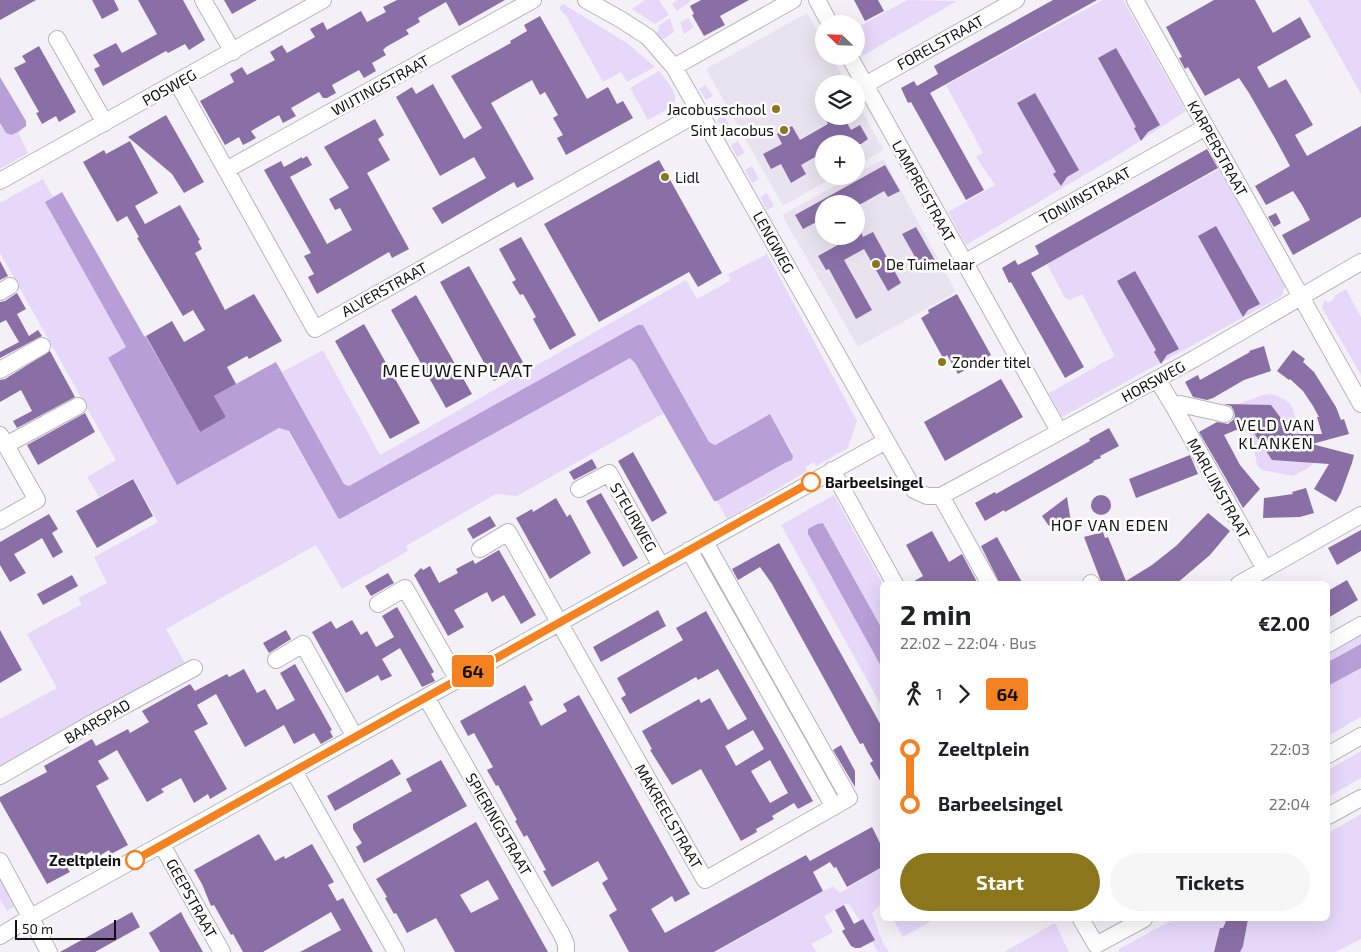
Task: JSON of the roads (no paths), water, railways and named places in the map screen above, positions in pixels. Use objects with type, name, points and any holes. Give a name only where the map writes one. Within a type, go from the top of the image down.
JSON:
[{"type":"street","points":[[203,0],[233,52]]},
{"type":"street","name":"POSWEG","points":[[0,181],[323,0]]},
{"type":"street","name":"WIJTINGSTRAAT","points":[[226,170],[533,0]]},
{"type":"street","name":"LENGWEG","points":[[586,0],[648,37],[674,67],[914,490],[927,496],[941,496]]},
{"type":"street","points":[[674,67],[793,0]]},
{"type":"street","points":[[817,0],[825,15]]},
{"type":"street","name":"FORELSTRAAT","points":[[865,85],[1016,0]]},
{"type":"street","name":"KARPERSTRAAT","points":[[1135,0],[1361,404]]},
{"type":"street","points":[[57,38],[105,123]]},
{"type":"street","name":"ALVERSTRAAT","points":[[177,82],[315,329],[700,112]]},
{"type":"street","name":"LAMPREISTRAAT","points":[[865,85],[1059,431]]},
{"type":"street","name":"TONIJNSTRAAT","points":[[964,263],[1206,127]]},
{"type":"street","name":"HORSWEG","points":[[941,496],[1194,359],[1361,262]]},
{"type":"street","points":[[0,370],[42,346]]},
{"type":"street","name":"MARLIJNSTRAAT","points":[[1157,379],[1265,569]]},
{"type":"street","points":[[1174,407],[1180,404],[1225,414]]},
{"type":"street","points":[[0,521],[37,500],[3,440],[78,406]]},
{"type":"street","name":"STEURWEG","points":[[0,936],[886,441]]},
{"type":"street","points":[[832,470],[893,581]]},
{"type":"street","name":"STEURWEG","points":[[579,489],[609,473],[662,566]]},
{"type":"street","points":[[941,496],[988,581]]},
{"type":"street","points":[[1243,581],[1361,515]]},
{"type":"street","points":[[480,549],[508,532],[559,623]]},
{"type":"street","name":"MAKREELSTRAAT","points":[[559,623],[705,880],[849,798],[705,542]]},
{"type":"street","points":[[690,550],[834,807]]},
{"type":"street","points":[[378,604],[405,588],[458,680]]},
{"type":"street","points":[[1330,643],[1361,625]]},
{"type":"street","points":[[276,660],[303,644],[354,737]]},
{"type":"street","name":"BAARSPAD","points":[[0,776],[194,668]]},
{"type":"street","name":"SPIERINGSTRAAT","points":[[426,697],[561,932],[566,944],[566,952]]},
{"type":"street","points":[[1330,754],[1361,736]]},
{"type":"street","points":[[294,771],[396,952]]},
{"type":"street","points":[[1330,815],[1361,798]]},
{"type":"street","name":"GEEPSTRAAT","points":[[162,845],[222,952]]},
{"type":"street","points":[[0,861],[49,952]]},
{"type":"street","points":[[1082,921],[1096,945],[1140,921]]},
{"type":"place","name":"Jacobusschool","points":[[776,109]]},
{"type":"place","name":"Sint Jacobus","points":[[784,130]]},
{"type":"place","name":"Lidl","points":[[665,177]]},
{"type":"place","name":"De Tuimelaar","points":[[876,264]]},
{"type":"place","name":"Zonder titel","points":[[942,362]]},
{"type":"place","name":"Barbeelsingel","points":[[811,482]]},
{"type":"place","name":"Zeeltplein","points":[[135,860]]},
{"type":"district","name":"MEEUWENPLAAT","points":[[458,370]]},
{"type":"district","name":"VELD VAN KLANKEN","points":[[1276,433]]},
{"type":"district","name":"HOF VAN EDEN","points":[[1110,524]]}]
